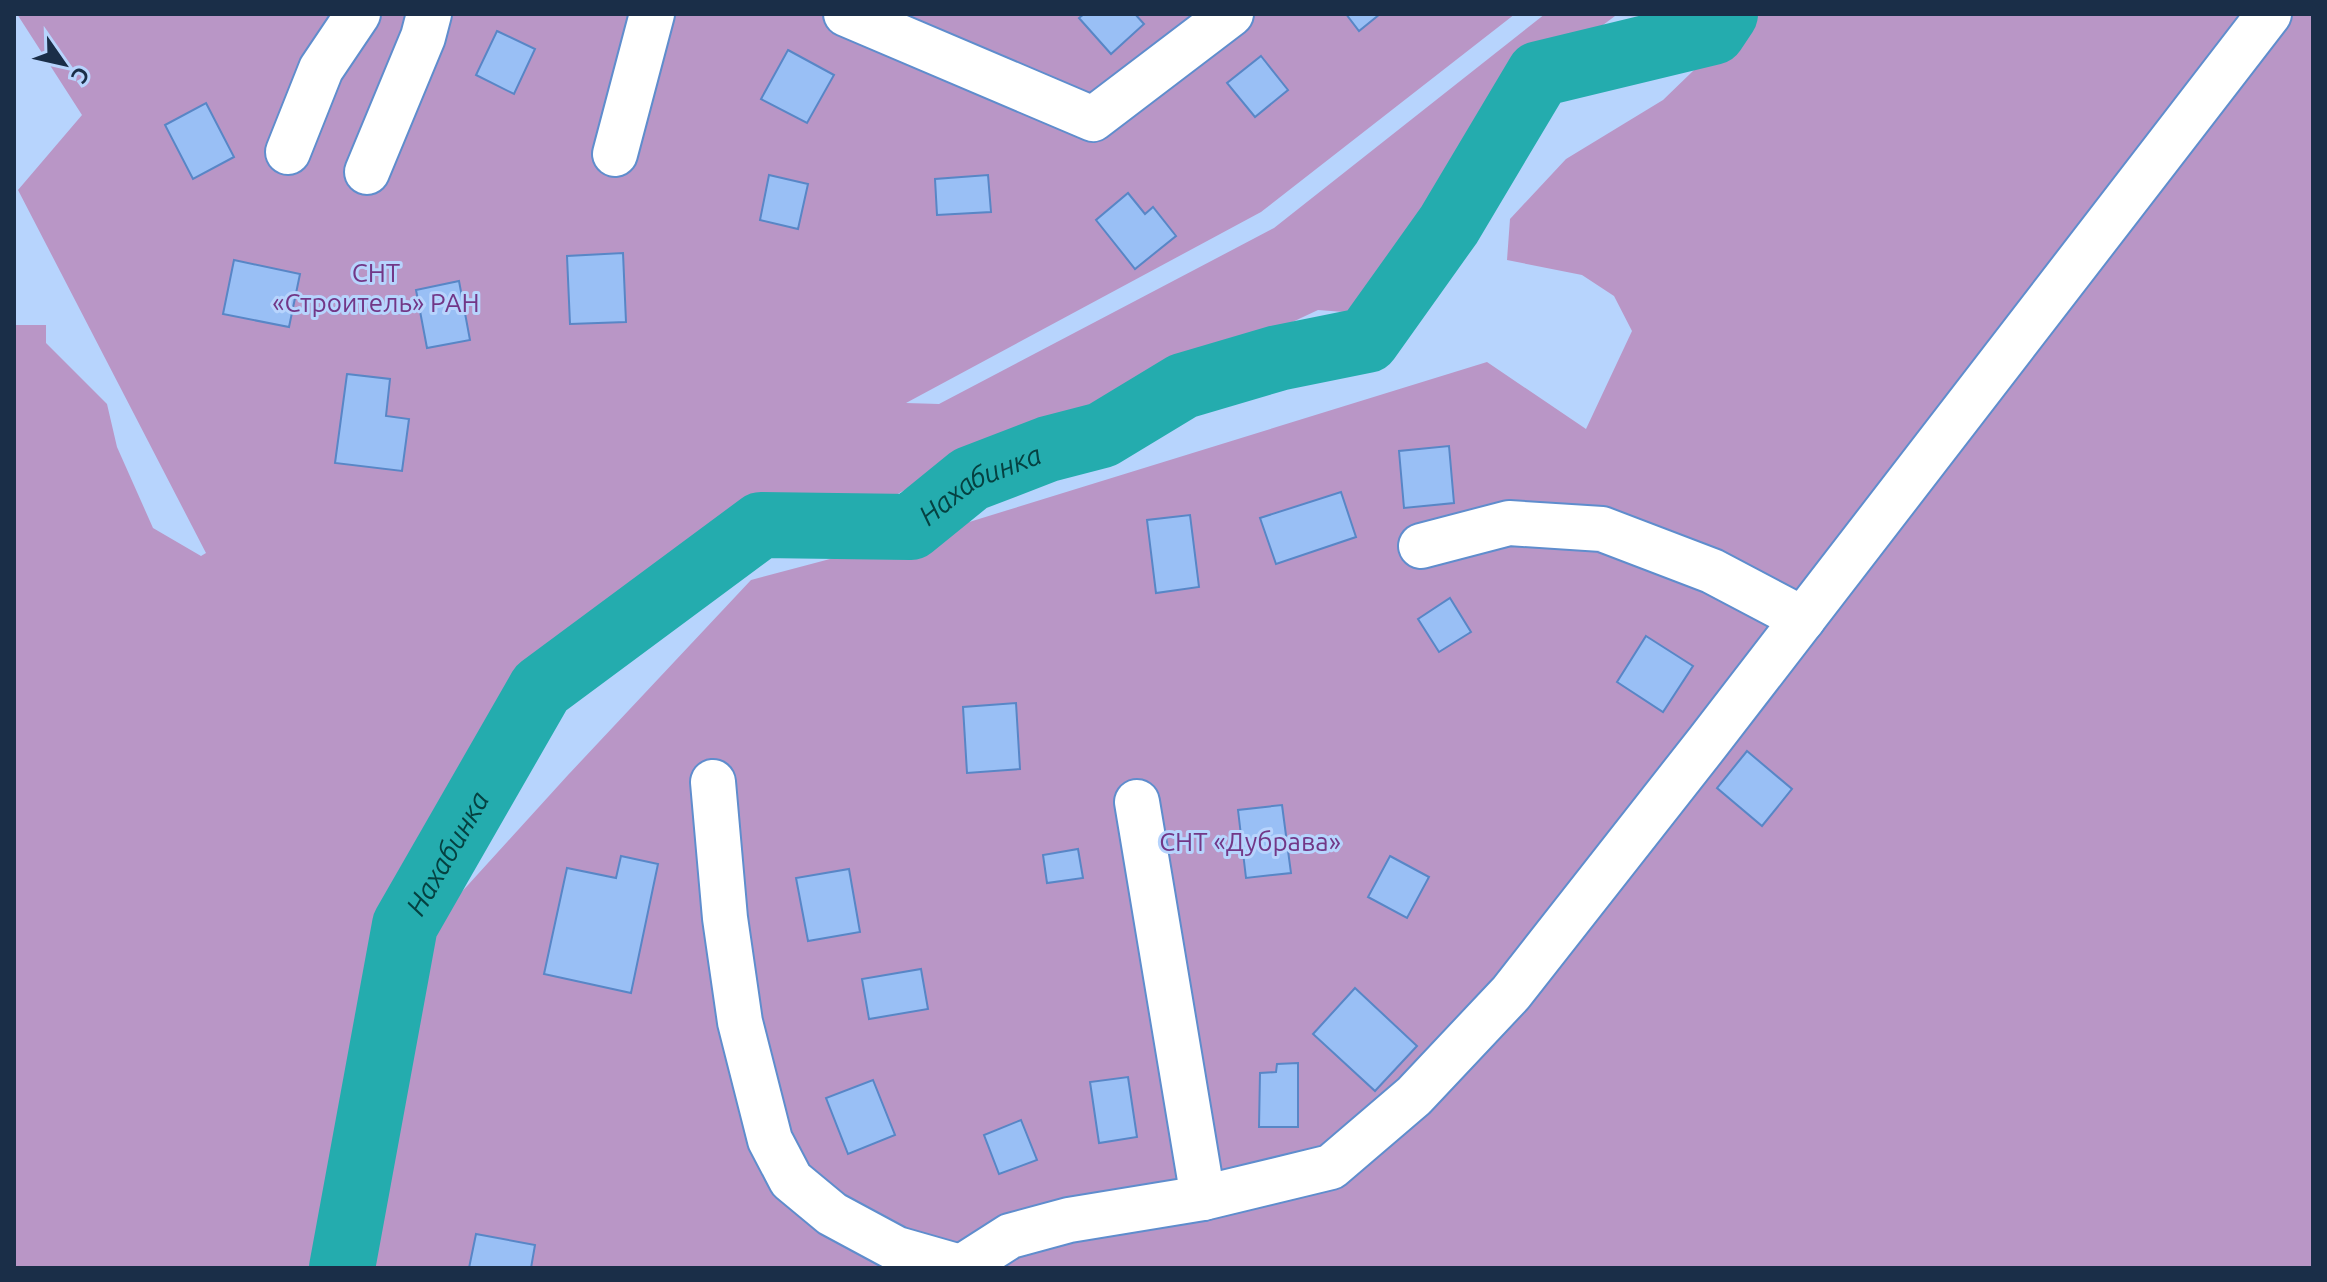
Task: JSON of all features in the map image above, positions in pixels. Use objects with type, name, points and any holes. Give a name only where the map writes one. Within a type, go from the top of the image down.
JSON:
[{"type":"street","points":[[288,152],[321,69],[358,14]]},
{"type":"street","points":[[367,172],[423,37],[429,14]]},
{"type":"street","points":[[615,154],[652,14]]},
{"type":"street","points":[[846,14],[1093,119],[1231,14]]},
{"type":"street","points":[[713,782],[725,918],[740,1022],[770,1140],[791,1180],[832,1214],[897,1249],[960,1267],[1010,1236],[1069,1220],[1203,1198],[1331,1167],[1414,1096],[1511,993],[2269,14]]},
{"type":"street","points":[[1421,546],[1509,523],[1602,529],[1712,571],[1803,619]]},
{"type":"street","points":[[1137,802],[1203,1198]]},
{"type":"green space","name":"СНТ «Строитель» РАН","points":[[17,14],[1515,14],[1261,212],[906,403],[939,404],[1274,228],[1545,14],[1686,14],[1683,17],[1615,16],[1522,86],[1422,249],[1357,313],[1318,310],[1131,398],[952,454],[920,481],[884,502],[843,514],[802,511],[758,514],[720,528],[685,557],[656,594],[616,620],[578,634],[542,656],[425,832],[407,875],[386,912],[373,951],[319,1268],[14,1268],[14,325],[46,325],[46,343],[107,404],[117,447],[153,528],[201,556],[206,553],[18,190],[82,115]]},
{"type":"green space","name":"СНТ «Дубрава»","points":[[1752,14],[2313,14],[2313,1268],[368,1268],[418,940],[751,580],[966,523],[1487,362],[1586,429],[1632,331],[1614,296],[1582,275],[1507,260],[1510,219],[1566,159],[1663,100]]},
{"type":"building","points":[[1084,14],[1135,14],[1144,24],[1111,54],[1079,18]]},
{"type":"building","points":[[1346,14],[1380,14],[1359,31]]},
{"type":"building","points":[[497,31],[535,49],[514,94],[476,75]]},
{"type":"building","points":[[788,50],[834,75],[807,123],[761,99]]},
{"type":"building","points":[[1261,56],[1288,90],[1255,117],[1227,83]]},
{"type":"building","points":[[206,103],[234,157],[193,179],[165,125]]},
{"type":"building","points":[[769,175],[808,184],[798,229],[760,220]]},
{"type":"building","points":[[988,175],[991,212],[937,215],[935,179]]},
{"type":"building","points":[[1128,193],[1145,214],[1153,207],[1176,236],[1135,269],[1096,220]]},
{"type":"building","points":[[623,253],[626,322],[570,324],[567,256]]},
{"type":"building","points":[[234,260],[300,274],[289,327],[223,314]]},
{"type":"building","points":[[459,281],[470,340],[427,348],[416,290]]},
{"type":"building","points":[[347,374],[390,379],[386,416],[409,419],[402,471],[335,463]]},
{"type":"building","points":[[1449,446],[1454,503],[1404,508],[1399,451]]},
{"type":"building","points":[[1341,492],[1356,537],[1276,564],[1260,518]]},
{"type":"building","points":[[1190,515],[1199,587],[1156,593],[1147,520]]},
{"type":"building","points":[[1450,598],[1471,632],[1439,652],[1418,619]]},
{"type":"building","points":[[1646,636],[1693,666],[1663,712],[1617,682]]},
{"type":"building","points":[[1016,703],[1020,769],[967,773],[963,707]]},
{"type":"building","points":[[1747,751],[1792,789],[1762,826],[1717,788]]},
{"type":"building","points":[[1282,805],[1291,873],[1246,878],[1238,810]]},
{"type":"building","points":[[1078,849],[1083,878],[1047,883],[1043,855]]},
{"type":"building","points":[[621,856],[658,864],[631,993],[544,974],[567,868],[616,878]]},
{"type":"building","points":[[1390,856],[1429,877],[1407,918],[1368,897]]},
{"type":"building","points":[[849,869],[860,932],[808,941],[796,878]]},
{"type":"building","points":[[921,969],[928,1009],[869,1019],[862,979]]},
{"type":"building","points":[[1355,988],[1417,1046],[1375,1091],[1313,1034]]},
{"type":"building","points":[[1298,1063],[1298,1127],[1259,1127],[1260,1073],[1276,1072],[1277,1064]]},
{"type":"building","points":[[1128,1077],[1137,1137],[1099,1143],[1090,1082]]},
{"type":"building","points":[[873,1080],[895,1135],[848,1154],[826,1098]]},
{"type":"building","points":[[1021,1120],[1037,1160],[999,1174],[984,1135]]},
{"type":"building","points":[[476,1234],[535,1245],[531,1268],[469,1268]]},
{"type":"waterway","name":"Нахабинка","points":[[342,1268],[405,925],[541,688],[761,525],[911,527],[970,479],[1048,449],[1102,435],[1183,386],[1278,358],[1367,340],[1449,225],[1539,74],[1713,32],[1725,14]]}]
